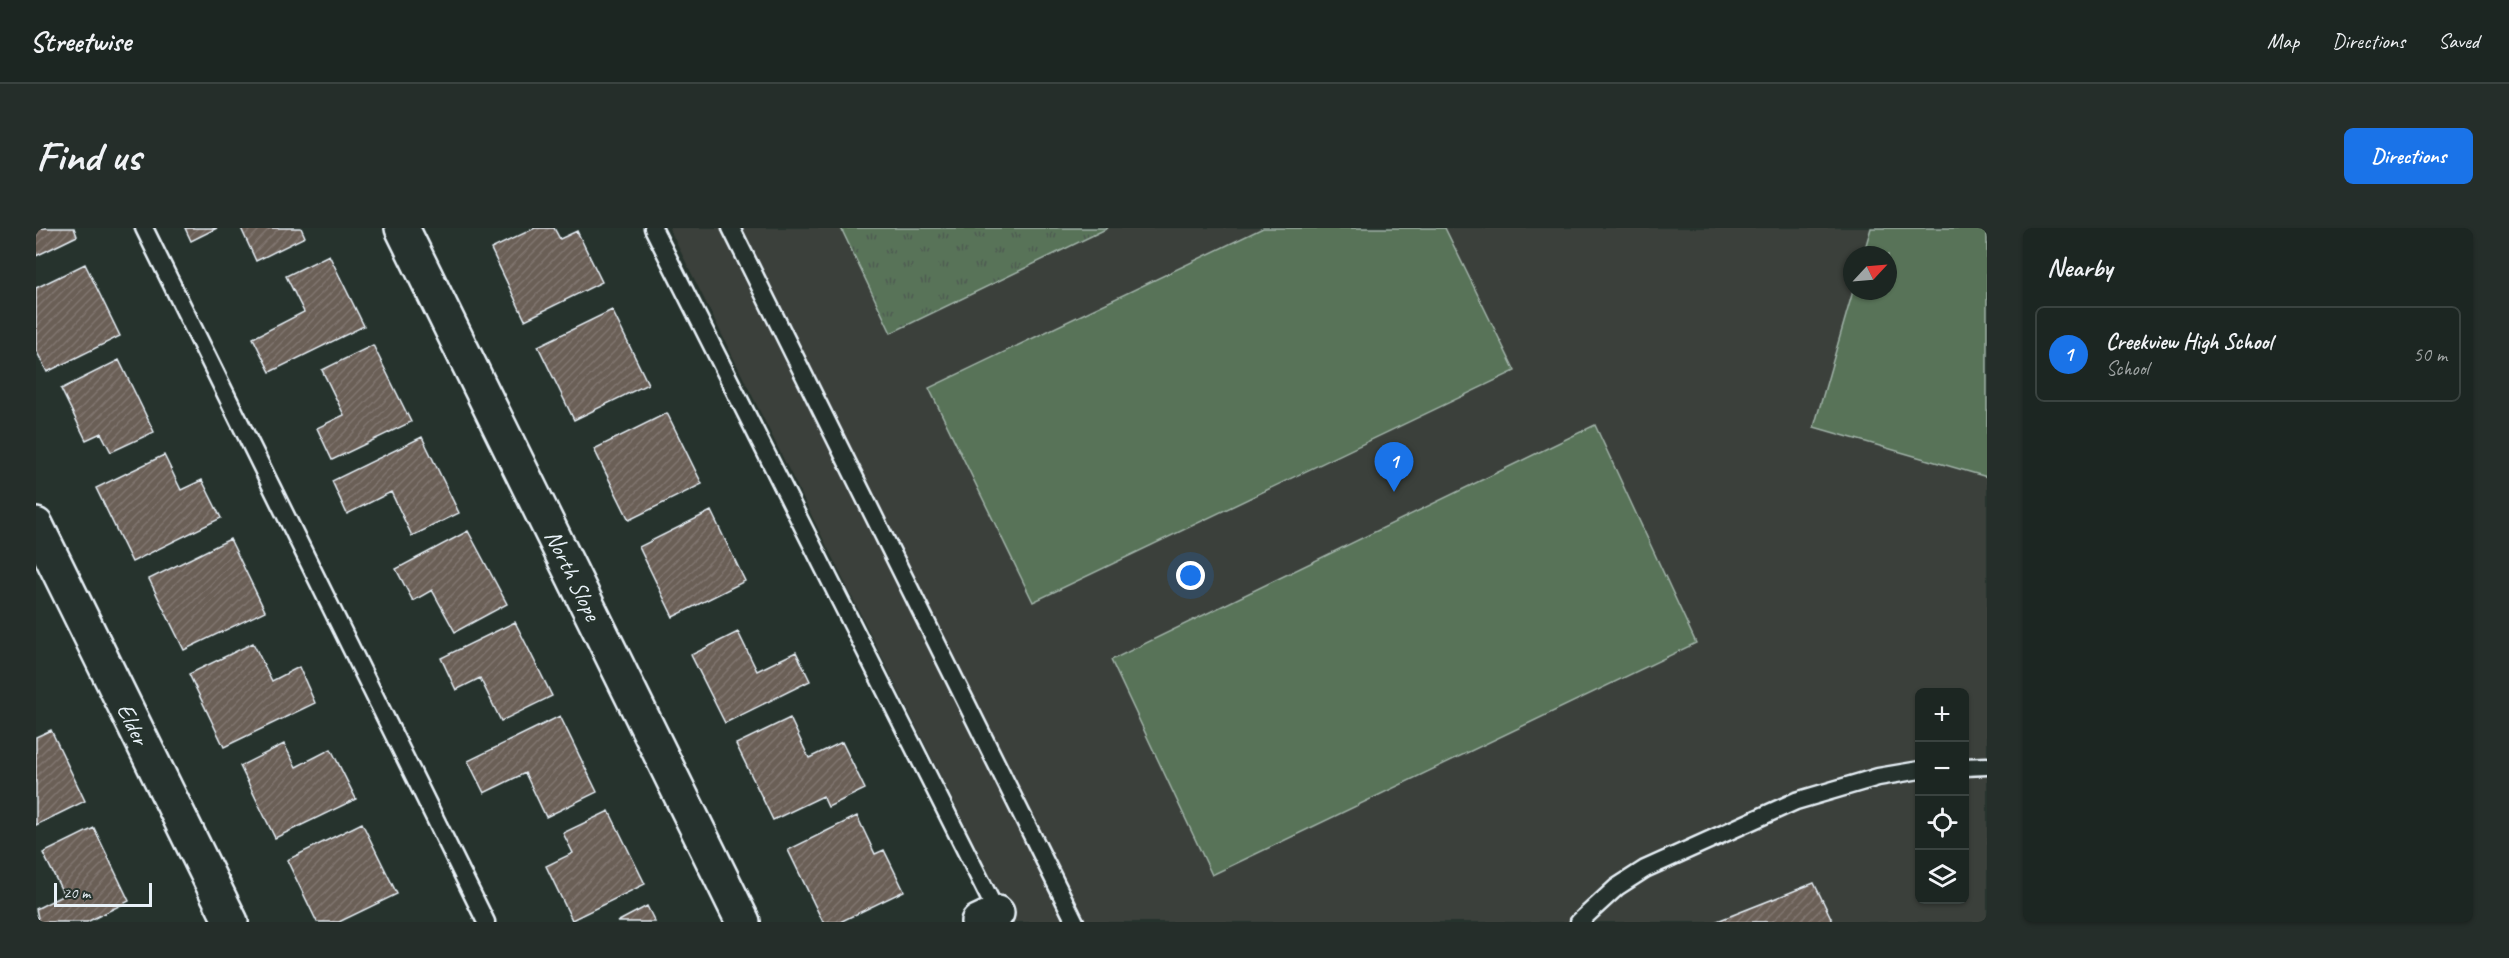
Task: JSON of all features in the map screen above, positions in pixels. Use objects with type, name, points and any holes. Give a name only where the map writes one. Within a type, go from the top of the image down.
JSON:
[{"type":"street","name":"North Slope","points":[[402,228],[743,922]]},
{"type":"street","name":"Elder","points":[[36,525],[231,922]]},
{"type":"lane","points":[[144,228],[486,922]]},
{"type":"lane","points":[[653,228],[992,919]]},
{"type":"lane","points":[[731,228],[1075,922]]},
{"type":"lane","points":[[1969,767],[1987,766]]},
{"type":"lane","points":[[1579,922],[1617,887],[1645,869],[1796,801],[1878,777],[1915,771]]},
{"type":"shaded area","points":[[669,228],[1987,228],[1987,922],[1013,922]]},
{"type":"green space","points":[[841,228],[1108,228],[891,333]]},
{"type":"green space","points":[[1263,228],[1445,228],[1515,371],[1033,602],[929,388]]},
{"type":"green space","points":[[1871,228],[1975,228],[1987,231],[1987,477],[1814,427],[1850,300],[1897,300],[1897,246],[1866,246]]},
{"type":"green space","points":[[1595,425],[1696,643],[1212,875],[1111,660]]},
{"type":"building","points":[[36,228],[74,228],[77,236],[36,256]]},
{"type":"building","points":[[185,228],[217,228],[191,241]]},
{"type":"building","points":[[241,228],[301,228],[305,237],[256,261]]},
{"type":"building","points":[[535,228],[554,228],[560,239],[577,231],[602,282],[525,320],[491,249]]},
{"type":"building","points":[[329,255],[364,326],[270,372],[253,338],[304,312],[286,276]]},
{"type":"building","points":[[85,264],[120,336],[47,372],[36,350],[36,288]]},
{"type":"building","points":[[612,310],[648,384],[574,420],[538,346]]},
{"type":"building","points":[[373,345],[411,422],[332,460],[317,428],[344,415],[322,370]]},
{"type":"building","points":[[119,360],[154,432],[111,452],[101,433],[86,440],[61,389]]},
{"type":"building","points":[[667,413],[702,484],[629,520],[594,449]]},
{"type":"building","points":[[422,437],[459,513],[412,536],[391,492],[347,514],[332,481]]},
{"type":"building","points":[[164,455],[181,490],[202,480],[221,518],[132,562],[96,488]]},
{"type":"building","points":[[711,511],[745,581],[673,617],[639,547]]},
{"type":"building","points":[[468,531],[507,604],[455,632],[432,590],[413,601],[396,569]]},
{"type":"building","points":[[230,539],[265,611],[184,650],[149,579]]},
{"type":"building","points":[[515,622],[552,696],[501,721],[480,678],[456,690],[441,658]]},
{"type":"building","points":[[738,632],[757,671],[796,652],[810,681],[725,723],[691,655]]},
{"type":"building","points":[[253,643],[272,681],[299,667],[315,703],[224,747],[189,674]]},
{"type":"building","points":[[560,716],[597,792],[546,817],[525,773],[484,793],[468,761]]},
{"type":"building","points":[[790,718],[809,758],[842,742],[865,789],[828,807],[823,796],[773,820],[736,744]]},
{"type":"building","points":[[51,730],[85,801],[36,825],[36,737]]},
{"type":"building","points":[[284,744],[296,767],[331,749],[356,799],[275,838],[240,766]]},
{"type":"building","points":[[609,811],[645,884],[572,920],[546,866],[573,853],[563,833]]},
{"type":"building","points":[[857,816],[875,854],[884,850],[904,891],[840,922],[823,922],[788,850]]},
{"type":"building","points":[[362,823],[397,894],[339,922],[317,922],[287,860]]},
{"type":"building","points":[[94,828],[129,901],[87,922],[39,922],[36,909],[64,895],[43,853]]},
{"type":"building","points":[[1814,883],[1833,922],[1715,922]]},
{"type":"building","points":[[647,906],[655,922],[617,922]]},
{"type":"place","name":"Creekview High School","points":[[1394,492]]}]
